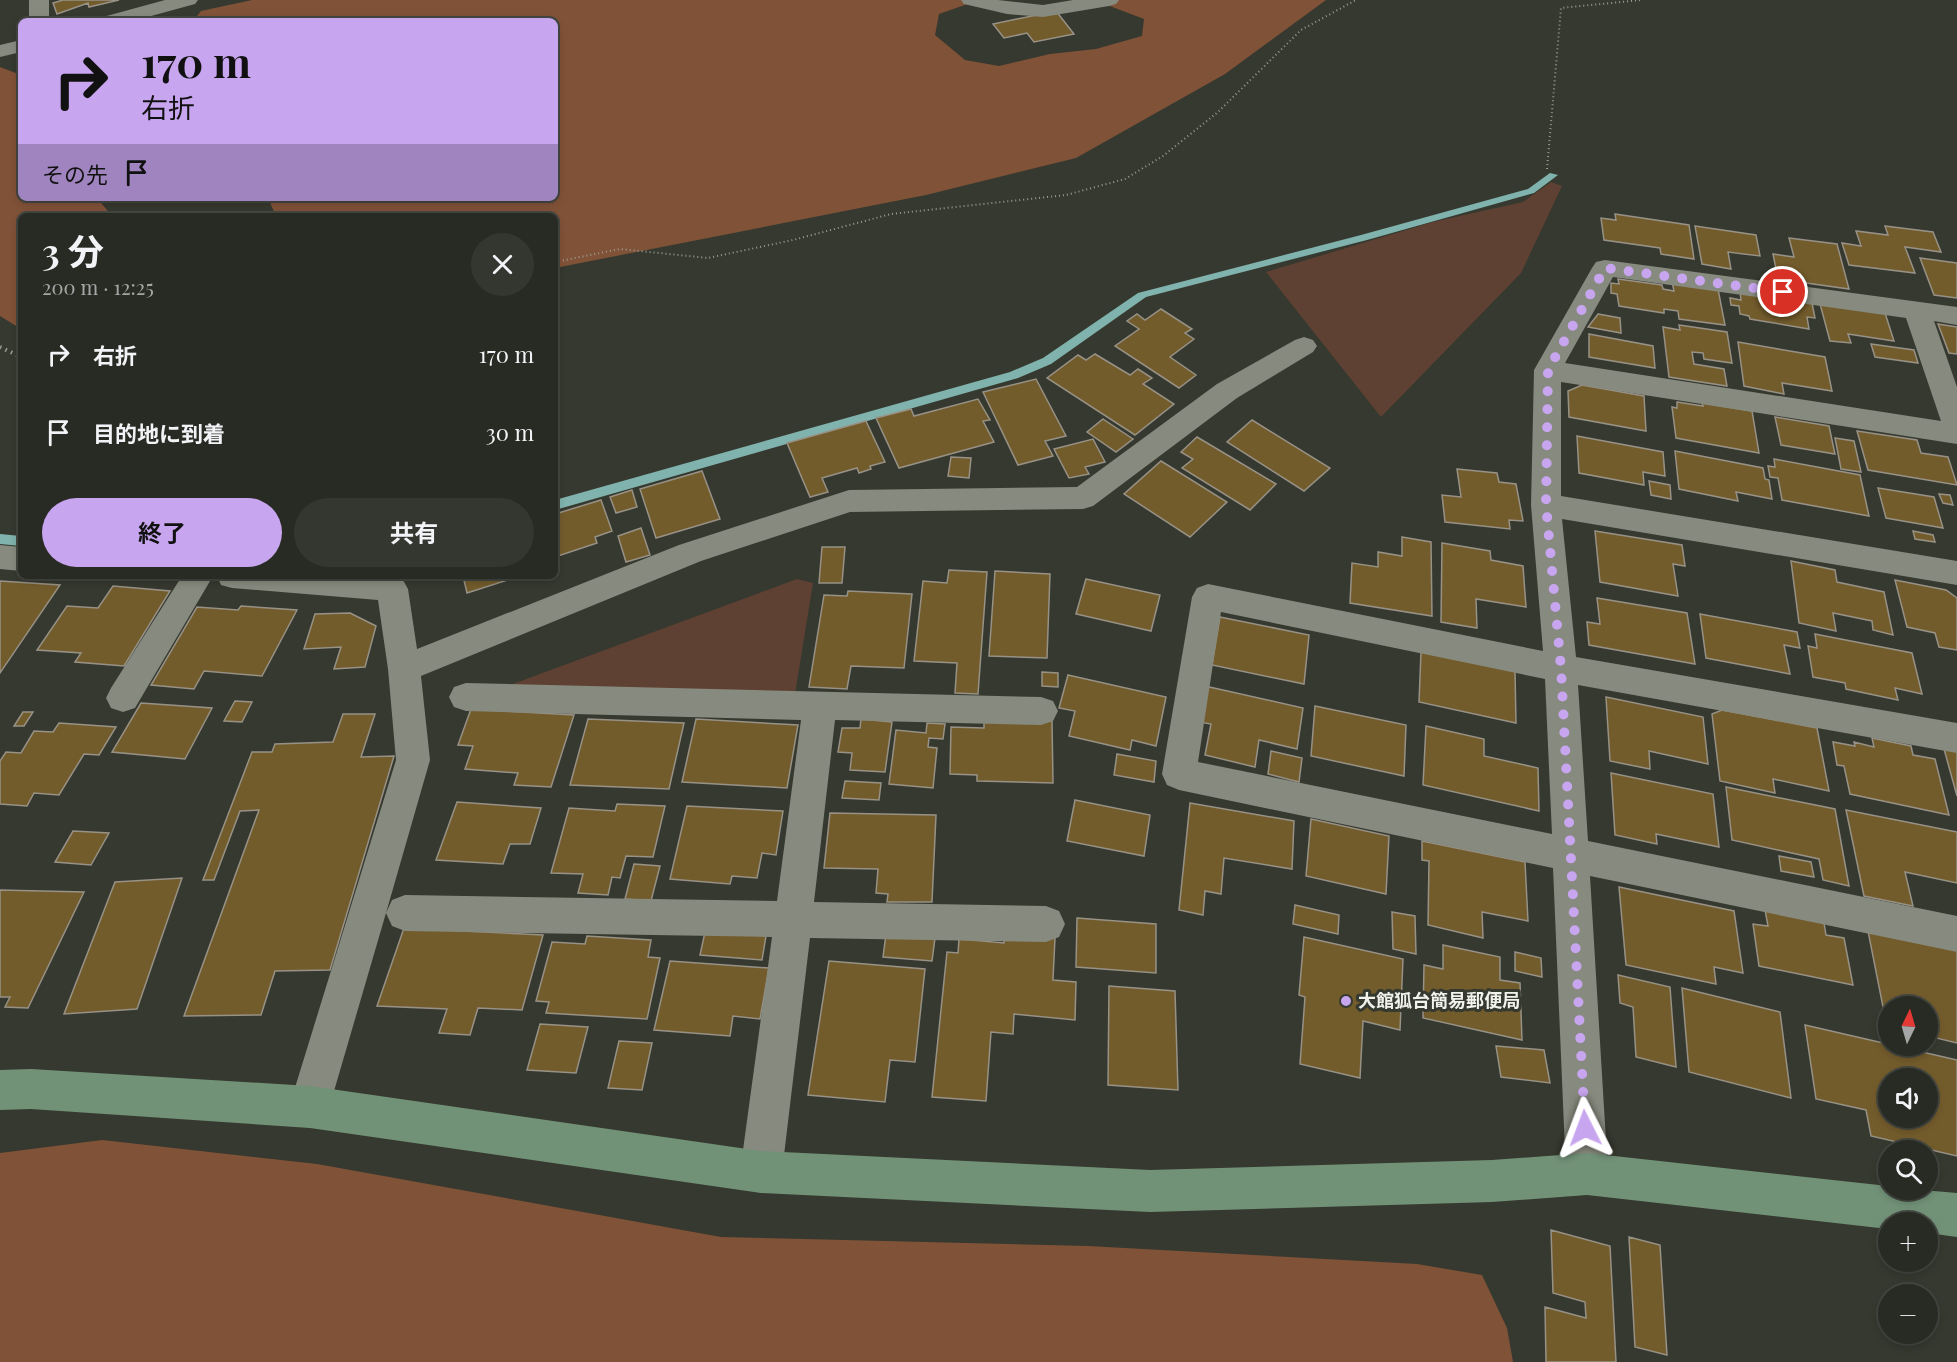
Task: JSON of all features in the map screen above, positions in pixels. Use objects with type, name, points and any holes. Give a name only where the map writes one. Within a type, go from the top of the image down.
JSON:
[{"type":"street","points":[[39,0],[39,18]]},
{"type":"street","points":[[121,18],[188,0]]},
{"type":"street","points":[[970,0],[1007,8],[1043,11],[1109,0]]},
{"type":"street","points":[[0,51],[18,47]]},
{"type":"street","points":[[1587,1174],[1561,668],[1546,505],[1548,370],[1605,268],[1957,316]]},
{"type":"street","points":[[1917,311],[1957,426]]},
{"type":"street","points":[[404,669],[690,553],[849,501],[1083,498],[1227,391],[1304,346]]},
{"type":"street","points":[[1548,370],[1957,434]]},
{"type":"street","points":[[1546,505],[1957,573]]},
{"type":"street","points":[[0,557],[18,559]]},
{"type":"street","points":[[123,698],[196,579]]},
{"type":"street","points":[[272,579],[392,588],[404,669],[413,760],[310,1107]]},
{"type":"street","points":[[1957,738],[1561,668],[1208,597],[1179,774],[1957,934]]},
{"type":"street","points":[[466,697],[1041,711]]},
{"type":"street","points":[[761,1172],[820,706]]},
{"type":"street","points":[[405,913],[1046,924]]},
{"type":"street","points":[[0,1090],[31,1089],[310,1107],[761,1172],[1150,1191],[1492,1181],[1587,1174],[1957,1215]]},
{"type":"path","points":[[558,261],[620,249],[708,258],[793,240],[891,214],[1066,195],[1125,179],[1163,156],[1218,112],[1301,30],[1356,0]]},
{"type":"path","points":[[1547,169],[1561,8],[1641,0]]},
{"type":"path","points":[[0,347],[18,356]]},
{"type":"shaded area","points":[[252,0],[979,0],[939,14],[935,35],[965,60],[999,66],[1050,54],[1096,49],[1142,36],[1144,19],[1094,0],[1326,0],[1225,74],[1076,158],[926,195],[558,267],[558,213],[275,213],[269,201],[558,201],[558,18],[195,18],[201,11]]},
{"type":"shaded area","points":[[0,67],[18,74],[18,201],[100,201],[110,213],[18,213],[18,327],[0,316]]},
{"type":"shaded area","points":[[1551,182],[1562,186],[1521,273],[1381,417],[1266,272],[1433,222],[1523,202]]},
{"type":"shaded area","points":[[797,579],[813,583],[795,694],[499,689]]},
{"type":"shaded area","points":[[102,1140],[317,1164],[721,1237],[1088,1246],[1417,1264],[1482,1275],[1507,1328],[1513,1362],[0,1362],[0,1153]]},
{"type":"building","points":[[63,0],[119,0],[89,7],[88,3],[57,14],[53,3]]},
{"type":"building","points":[[1056,11],[1074,34],[1034,42],[1027,33],[1004,38],[993,24]]},
{"type":"building","points":[[1615,214],[1689,225],[1694,259],[1661,254],[1660,248],[1604,240],[1601,218],[1616,220]]},
{"type":"building","points":[[1695,226],[1756,235],[1760,256],[1728,252],[1731,269],[1702,264]]},
{"type":"building","points":[[1885,226],[1933,232],[1941,252],[1905,247],[1915,273],[1849,265],[1842,243],[1861,246],[1856,231],[1888,235]]},
{"type":"building","points":[[1789,238],[1837,244],[1849,289],[1778,279],[1773,254],[1794,257]]},
{"type":"building","points":[[1920,258],[1957,263],[1957,298],[1934,295]]},
{"type":"building","points":[[1618,279],[1662,285],[1663,289],[1674,291],[1672,282],[1718,289],[1725,325],[1679,319],[1678,311],[1664,309],[1664,313],[1619,306],[1617,294],[1611,293],[1611,283],[1619,284]]},
{"type":"building","points":[[1740,292],[1812,303],[1815,318],[1807,317],[1809,329],[1750,319],[1749,316],[1740,314],[1739,306],[1731,305],[1730,298],[1741,300]]},
{"type":"building","points":[[1820,304],[1885,313],[1894,341],[1848,334],[1851,343],[1830,341]]},
{"type":"building","points":[[1161,309],[1192,329],[1185,333],[1194,339],[1170,357],[1196,375],[1179,388],[1115,346],[1139,329],[1127,321],[1137,314],[1145,320]]},
{"type":"building","points":[[1598,314],[1620,318],[1621,333],[1588,327]]},
{"type":"building","points":[[1938,324],[1957,327],[1957,354],[1949,353]]},
{"type":"building","points":[[1679,325],[1727,332],[1732,363],[1704,359],[1703,353],[1692,352],[1694,364],[1724,369],[1727,386],[1669,377],[1663,327],[1680,330]]},
{"type":"building","points":[[1589,334],[1653,346],[1655,368],[1589,357]]},
{"type":"building","points":[[1738,342],[1825,357],[1832,391],[1782,383],[1784,394],[1744,386]]},
{"type":"building","points":[[1871,344],[1914,350],[1918,363],[1875,357]]},
{"type":"building","points":[[1095,354],[1130,375],[1138,369],[1152,378],[1143,384],[1174,404],[1135,435],[1047,378],[1078,355],[1086,360]]},
{"type":"building","points":[[1036,379],[1066,436],[1045,441],[1053,456],[1018,465],[983,392]]},
{"type":"building","points":[[1582,385],[1644,396],[1646,431],[1569,417],[1568,391]]},
{"type":"building","points":[[978,399],[990,420],[983,421],[994,442],[899,468],[876,418],[911,409],[914,416]]},
{"type":"building","points":[[1677,402],[1703,406],[1702,403],[1752,411],[1759,453],[1676,438],[1672,407],[1677,408]]},
{"type":"building","points":[[1775,417],[1829,426],[1835,454],[1781,445]]},
{"type":"building","points":[[1103,419],[1133,439],[1116,452],[1087,432]]},
{"type":"building","points":[[1252,420],[1330,468],[1304,491],[1227,442]]},
{"type":"building","points":[[866,421],[885,462],[870,466],[871,469],[859,473],[857,468],[822,478],[828,492],[810,497],[787,443]]},
{"type":"building","points":[[1857,431],[1917,440],[1921,453],[1948,457],[1957,485],[1868,470]]},
{"type":"building","points":[[1577,436],[1663,452],[1665,476],[1643,472],[1644,485],[1579,473]]},
{"type":"building","points":[[1197,437],[1276,484],[1250,510],[1182,468],[1193,459],[1181,452]]},
{"type":"building","points":[[1835,438],[1854,441],[1861,472],[1841,469]]},
{"type":"building","points":[[1093,439],[1105,462],[1085,467],[1089,474],[1069,478],[1054,449]]},
{"type":"building","points":[[1675,451],[1763,468],[1765,479],[1769,480],[1772,499],[1736,492],[1738,501],[1679,489]]},
{"type":"building","points":[[951,457],[971,458],[969,478],[948,476]]},
{"type":"building","points":[[1774,459],[1860,475],[1869,516],[1782,500],[1778,478],[1770,477],[1768,466],[1775,467]]},
{"type":"building","points":[[1161,461],[1227,502],[1190,537],[1124,494]]},
{"type":"building","points":[[1457,469],[1497,473],[1499,482],[1516,484],[1523,521],[1509,520],[1510,529],[1445,522],[1442,495],[1461,497]]},
{"type":"building","points":[[702,471],[720,519],[656,538],[640,489]]},
{"type":"building","points":[[1649,481],[1670,485],[1671,499],[1651,495]]},
{"type":"building","points":[[1878,488],[1934,497],[1943,528],[1886,518]]},
{"type":"building","points":[[632,490],[637,507],[616,513],[610,497]]},
{"type":"building","points":[[1939,494],[1950,495],[1953,505],[1943,503]]},
{"type":"building","points":[[601,500],[612,531],[595,537],[597,543],[558,556],[558,513]]},
{"type":"building","points":[[641,528],[650,555],[626,562],[618,536]]},
{"type":"building","points":[[1595,531],[1682,545],[1685,566],[1673,564],[1678,596],[1600,582]]},
{"type":"building","points":[[1913,531],[1933,535],[1935,542],[1915,539]]},
{"type":"building","points":[[1402,537],[1431,542],[1432,616],[1350,603],[1352,563],[1378,567],[1378,552],[1402,556]]},
{"type":"building","points":[[1442,543],[1490,551],[1491,560],[1523,566],[1526,607],[1476,599],[1477,628],[1441,622]]},
{"type":"building","points":[[822,547],[845,547],[842,583],[819,583]]},
{"type":"building","points":[[1791,561],[1835,570],[1837,582],[1884,592],[1893,635],[1873,630],[1872,621],[1833,613],[1836,631],[1799,623]]},
{"type":"building","points":[[949,570],[987,572],[978,694],[955,693],[957,663],[914,661],[923,581],[947,583]]},
{"type":"building","points":[[995,571],[1050,574],[1047,658],[989,656]]},
{"type":"building","points":[[464,579],[511,579],[467,593]]},
{"type":"building","points":[[1086,579],[1160,595],[1151,631],[1076,614]]},
{"type":"building","points":[[1895,580],[1946,590],[1957,598],[1957,650],[1939,647],[1935,633],[1907,627]]},
{"type":"building","points":[[0,581],[60,585],[0,673]]},
{"type":"building","points":[[113,586],[170,591],[124,666],[75,662],[81,653],[37,650],[67,606],[98,608]]},
{"type":"building","points":[[848,591],[912,594],[904,668],[851,666],[847,689],[809,687],[824,595],[847,596]]},
{"type":"building","points":[[1597,598],[1687,613],[1695,664],[1589,645],[1587,622],[1600,624]]},
{"type":"building","points":[[241,606],[297,610],[262,676],[204,671],[194,689],[151,685],[197,607],[238,610]]},
{"type":"building","points":[[350,613],[376,626],[365,667],[334,669],[341,647],[304,649],[315,614]]},
{"type":"building","points":[[1700,614],[1797,632],[1800,648],[1784,645],[1790,674],[1706,658]]},
{"type":"building","points":[[1220,617],[1309,635],[1304,684],[1212,665]]},
{"type":"building","points":[[1815,634],[1912,653],[1922,694],[1895,688],[1898,700],[1846,689],[1845,683],[1813,677],[1808,646],[1817,648]]},
{"type":"building","points":[[1421,652],[1515,671],[1516,723],[1419,702]]},
{"type":"building","points":[[1042,672],[1058,673],[1058,687],[1042,686]]},
{"type":"building","points":[[1068,675],[1166,697],[1156,746],[1132,740],[1130,750],[1069,736],[1075,711],[1059,708]]},
{"type":"building","points":[[1205,686],[1303,708],[1297,749],[1259,740],[1255,767],[1205,755],[1211,724],[1199,722]]},
{"type":"building","points":[[1606,697],[1703,717],[1708,764],[1649,751],[1650,769],[1610,761]]},
{"type":"building","points":[[235,701],[252,702],[242,722],[224,721]]},
{"type":"building","points":[[141,703],[212,708],[185,759],[112,752]]},
{"type":"building","points":[[1315,706],[1406,725],[1404,776],[1311,756]]},
{"type":"building","points":[[471,709],[574,715],[551,787],[514,785],[518,773],[465,769],[473,746],[458,745]]},
{"type":"building","points":[[1722,710],[1817,728],[1829,791],[1773,779],[1775,793],[1720,781],[1712,714]]},
{"type":"building","points":[[23,712],[33,712],[24,726],[14,726]]},
{"type":"building","points":[[343,714],[375,714],[361,757],[394,756],[330,970],[275,971],[261,1015],[184,1016],[259,810],[240,811],[214,880],[203,880],[252,752],[272,752],[275,744],[333,742]]},
{"type":"building","points":[[588,719],[684,723],[669,789],[570,785]]},
{"type":"building","points":[[696,719],[798,725],[787,788],[682,782]]},
{"type":"building","points":[[861,719],[892,722],[885,772],[850,770],[852,753],[838,752],[842,728],[860,728]]},
{"type":"building","points":[[984,719],[1052,721],[1053,783],[977,781],[977,775],[950,774],[951,727],[984,728]]},
{"type":"building","points":[[59,723],[116,727],[99,755],[84,754],[59,795],[34,793],[27,806],[0,804],[0,761],[6,752],[21,753],[34,731],[53,732]]},
{"type":"building","points":[[927,723],[945,724],[943,739],[929,738],[928,747],[937,748],[933,788],[889,784],[896,730],[926,733]]},
{"type":"building","points":[[1426,726],[1484,739],[1484,756],[1538,768],[1539,811],[1423,785]]},
{"type":"building","points":[[1872,738],[1911,746],[1913,755],[1935,759],[1949,815],[1850,794],[1844,766],[1837,765],[1833,742],[1855,746],[1854,742],[1874,747]]},
{"type":"building","points":[[1944,749],[1957,751],[1957,796]]},
{"type":"building","points":[[1271,751],[1302,758],[1299,782],[1268,774]]},
{"type":"building","points":[[1117,754],[1156,761],[1154,782],[1114,775]]},
{"type":"building","points":[[1611,773],[1713,794],[1719,847],[1656,834],[1657,844],[1615,835]]},
{"type":"building","points":[[845,781],[881,783],[879,800],[842,798]]},
{"type":"building","points":[[1726,787],[1835,809],[1849,886],[1823,880],[1819,859],[1732,840]]},
{"type":"building","points":[[1075,800],[1150,815],[1144,856],[1067,841]]},
{"type":"building","points":[[457,802],[541,808],[530,844],[510,844],[503,864],[436,860]]},
{"type":"building","points":[[1190,803],[1294,821],[1292,869],[1224,858],[1221,894],[1205,891],[1203,915],[1179,910]]},
{"type":"building","points":[[617,804],[665,806],[653,857],[626,856],[620,878],[612,877],[608,895],[578,893],[583,874],[551,873],[569,808],[615,811]]},
{"type":"building","points":[[687,806],[783,811],[776,855],[762,853],[757,878],[732,876],[730,884],[670,879]]},
{"type":"building","points":[[1846,810],[1957,832],[1957,883],[1905,872],[1913,906],[1864,896]]},
{"type":"building","points":[[830,813],[936,815],[932,902],[887,902],[888,894],[876,893],[878,869],[824,868]]},
{"type":"building","points":[[1311,819],[1389,836],[1386,894],[1306,876]]},
{"type":"building","points":[[73,831],[109,833],[91,865],[55,862]]},
{"type":"building","points":[[1422,841],[1525,862],[1528,921],[1482,912],[1483,938],[1428,925],[1429,861],[1422,860]]},
{"type":"building","points":[[1779,856],[1811,862],[1814,877],[1781,871]]},
{"type":"building","points":[[634,864],[660,866],[651,901],[625,899]]},
{"type":"building","points":[[182,878],[137,1009],[64,1014],[115,882]]},
{"type":"building","points":[[1619,887],[1734,911],[1743,973],[1714,967],[1716,984],[1626,965]]},
{"type":"building","points":[[0,890],[84,892],[28,1008],[5,1007],[10,997],[0,997]]},
{"type":"building","points":[[1295,905],[1339,915],[1338,934],[1293,924]]},
{"type":"building","points":[[1765,910],[1824,923],[1826,935],[1844,938],[1853,985],[1759,966],[1753,924],[1768,926]]},
{"type":"building","points":[[1392,912],[1415,916],[1416,954],[1393,949]]},
{"type":"building","points":[[1077,918],[1156,924],[1156,973],[1076,967]]},
{"type":"building","points":[[1867,926],[1957,945],[1957,1043],[1938,1038],[1938,996],[1881,996]]},
{"type":"building","points":[[404,928],[543,935],[522,1010],[478,1008],[470,1035],[439,1033],[447,1009],[377,1006]]},
{"type":"building","points":[[705,932],[766,936],[762,960],[700,955]]},
{"type":"building","points":[[886,934],[935,938],[932,961],[883,957]]},
{"type":"building","points":[[1005,934],[1055,938],[1053,980],[1076,982],[1075,1020],[1014,1014],[1013,1034],[991,1032],[986,1101],[932,1097],[947,952],[958,953],[959,939],[1004,943]]},
{"type":"building","points":[[587,936],[651,940],[648,957],[660,958],[647,1019],[546,1013],[549,1002],[536,1001],[552,942],[585,944]]},
{"type":"building","points":[[1304,937],[1403,959],[1400,1030],[1363,1021],[1360,1078],[1300,1064],[1305,997],[1299,995]]},
{"type":"building","points":[[1443,945],[1500,957],[1500,980],[1520,983],[1522,1040],[1423,1018],[1424,965],[1443,969]]},
{"type":"building","points":[[1515,952],[1541,958],[1542,977],[1515,971]]},
{"type":"building","points":[[670,961],[769,968],[760,1019],[733,1016],[730,1036],[654,1030]]},
{"type":"building","points":[[829,961],[925,969],[915,1062],[890,1060],[885,1102],[808,1095]]},
{"type":"building","points":[[1618,975],[1670,987],[1676,1067],[1636,1057],[1633,1007],[1620,1003]]},
{"type":"building","points":[[1109,986],[1175,991],[1178,1090],[1108,1085]]},
{"type":"building","points":[[1682,988],[1780,1012],[1791,1098],[1689,1072]]},
{"type":"building","points":[[540,1024],[588,1027],[576,1073],[527,1070]]},
{"type":"building","points":[[1805,1025],[1878,1042],[1878,1056],[1938,1056],[1957,1060],[1957,1156],[1938,1152],[1938,1140],[1888,1140],[1871,1136],[1866,1110],[1816,1099]]},
{"type":"building","points":[[619,1041],[652,1043],[642,1090],[608,1088]]},
{"type":"building","points":[[1496,1046],[1544,1050],[1550,1083],[1501,1077]]},
{"type":"building","points":[[1551,1230],[1610,1246],[1616,1362],[1546,1362],[1545,1307],[1586,1318],[1585,1302],[1553,1293]]},
{"type":"building","points":[[1629,1237],[1660,1245],[1667,1355],[1635,1347]]},
{"type":"waterway","points":[[558,504],[1014,375],[1047,361],[1142,295],[1363,238],[1531,191],[1553,175]]},
{"type":"waterway","points":[[0,539],[18,541]]},
{"type":"place","name":"大館狐台簡易郵便局","points":[[1346,1001]]},
{"type":"route","points":[[1585,1128],[1561,668],[1546,505],[1548,370],[1605,268],[1783,292]]}]
